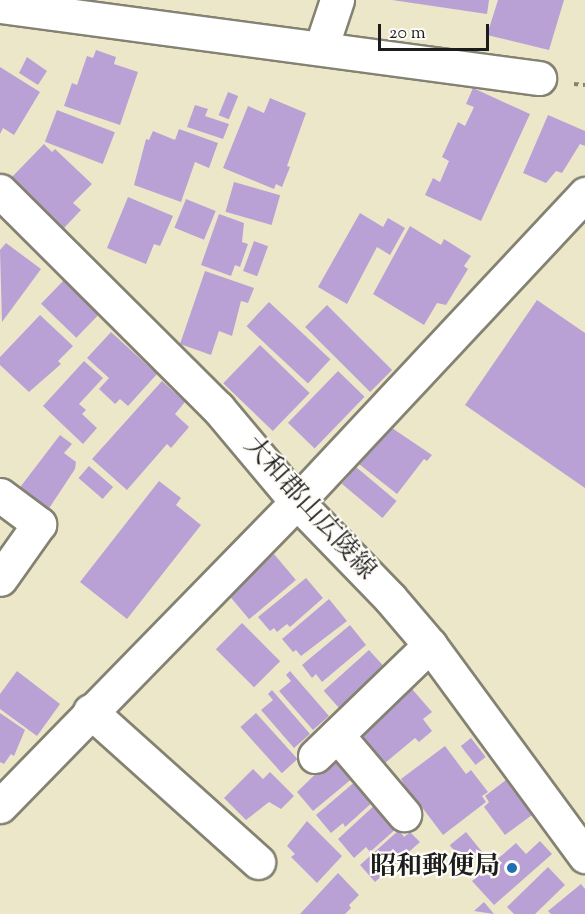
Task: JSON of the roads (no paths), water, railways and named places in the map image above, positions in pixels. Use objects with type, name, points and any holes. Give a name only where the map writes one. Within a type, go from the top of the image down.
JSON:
[{"type":"street","points":[[321,48],[337,0]]},
{"type":"street","points":[[0,6],[539,78]]},
{"type":"street","name":"大和郡山広陵線","points":[[0,191],[218,408],[297,502],[430,645],[585,856]]},
{"type":"street","points":[[0,806],[90,711],[297,502],[585,194]]},
{"type":"street","points":[[0,495],[39,524],[0,579]]},
{"type":"street","points":[[404,814],[326,745],[430,645]]},
{"type":"street","points":[[90,711],[258,862]]},
{"type":"place","name":"昭和郵便局","points":[[512,868]]}]
